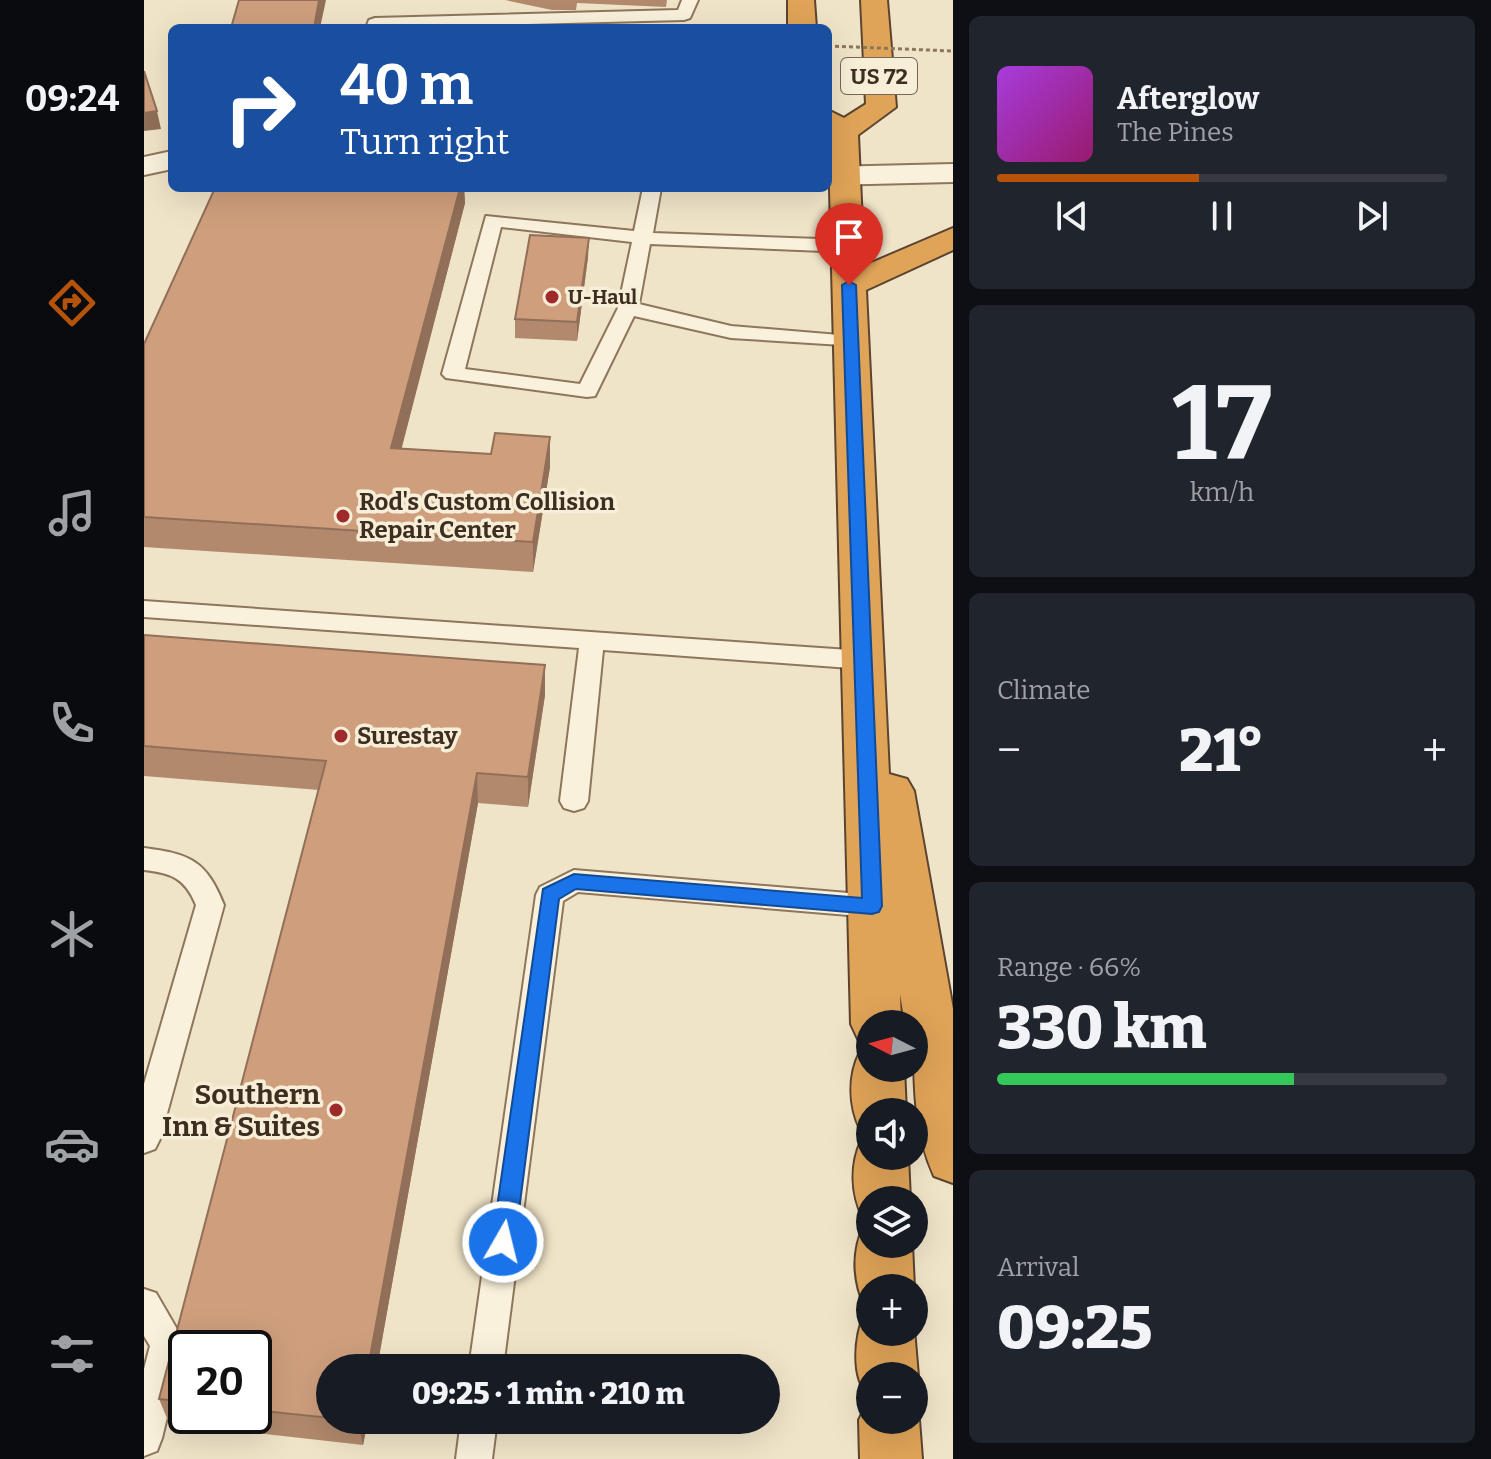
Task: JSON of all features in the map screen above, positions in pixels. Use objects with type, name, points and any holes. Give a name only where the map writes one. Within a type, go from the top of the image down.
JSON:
[{"type":"highway","points":[[801,0],[802,24]]},
{"type":"highway","name":"US 72","points":[[874,0],[881,107],[836,126],[836,177],[848,246],[876,1010]]},
{"type":"highway","points":[[849,285],[953,238]]},
{"type":"highway","points":[[863,638],[953,1159]]},
{"type":"highway","points":[[890,1434],[891,1459]]},
{"type":"street","points":[[144,166],[168,161]]},
{"type":"street","points":[[836,177],[925,171],[953,173]]},
{"type":"street","points":[[836,177],[922,198],[953,199]]},
{"type":"lane","points":[[375,24],[684,15],[690,0]]},
{"type":"lane","points":[[651,192],[642,238],[628,308],[587,391],[453,374],[493,220],[642,238],[848,246]]},
{"type":"lane","points":[[628,308],[731,332],[851,342]]},
{"type":"lane","points":[[144,609],[592,641],[863,638]]},
{"type":"lane","points":[[574,801],[592,641]]},
{"type":"lane","points":[[144,859],[183,864],[202,881],[210,905],[144,1139]]},
{"type":"lane","points":[[488,1354],[550,895],[574,881],[872,906]]},
{"type":"lane","points":[[144,1305],[168,1343],[144,1438]]},
{"type":"lane","points":[[474,1459],[477,1434]]},
{"type":"path","points":[[832,46],[953,51]]},
{"type":"building","points":[[239,0],[319,0],[315,24],[232,24]]},
{"type":"building","points":[[144,71],[157,111],[144,113]]},
{"type":"building","points":[[213,192],[459,192],[391,448],[491,454],[495,433],[550,437],[533,542],[144,517],[144,344]]},
{"type":"building","name":"U-Haul","points":[[530,235],[589,238],[577,322],[515,319]]},
{"type":"building","points":[[144,635],[545,665],[528,777],[477,773],[371,1354],[316,1354],[316,1417],[272,1412],[272,1330],[177,1330],[326,761],[144,746]]},
{"type":"building","points":[[168,1365],[168,1400],[159,1399]]},
{"type":"place","name":"U-Haul","points":[[552,297]]},
{"type":"place","name":"Rod's Custom Collision Repair Center","points":[[343,516]]},
{"type":"place","name":"Surestay","points":[[341,736]]},
{"type":"place","name":"Southern Inn & Suites","points":[[336,1110]]},
{"type":"route","points":[[503,1242],[550,895],[574,881],[872,906],[849,285]]}]
